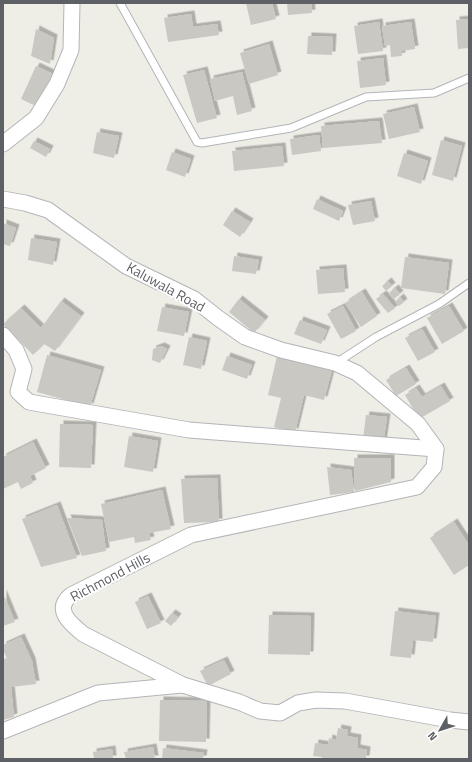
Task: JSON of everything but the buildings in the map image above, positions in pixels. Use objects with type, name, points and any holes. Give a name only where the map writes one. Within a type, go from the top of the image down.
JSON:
[{"type":"street","points":[[3,144],[36,118],[57,84],[71,50],[72,3]]},
{"type":"street","name":"Kaluwala Road","points":[[3,199],[25,203],[48,210],[126,266],[194,299],[245,337],[282,350],[335,363]]},
{"type":"street","points":[[3,335],[16,350],[24,369],[18,392],[29,402],[189,430],[436,449]]},
{"type":"street","points":[[335,363],[357,373],[418,424],[436,449]]},
{"type":"street","name":"Richmond Hills","points":[[436,449],[434,468],[417,487],[191,535],[71,595],[66,599],[63,606],[65,616],[72,625],[83,634],[183,685],[239,702],[260,711],[280,713],[298,703],[316,700],[345,701],[450,720],[469,722]]},
{"type":"street","points":[[3,731],[98,693],[183,685]]},
{"type":"lane","points":[[120,3],[198,142],[202,143],[291,128],[366,98],[434,93],[469,78]]},
{"type":"lane","points":[[335,363],[376,337],[439,304],[469,283]]}]
